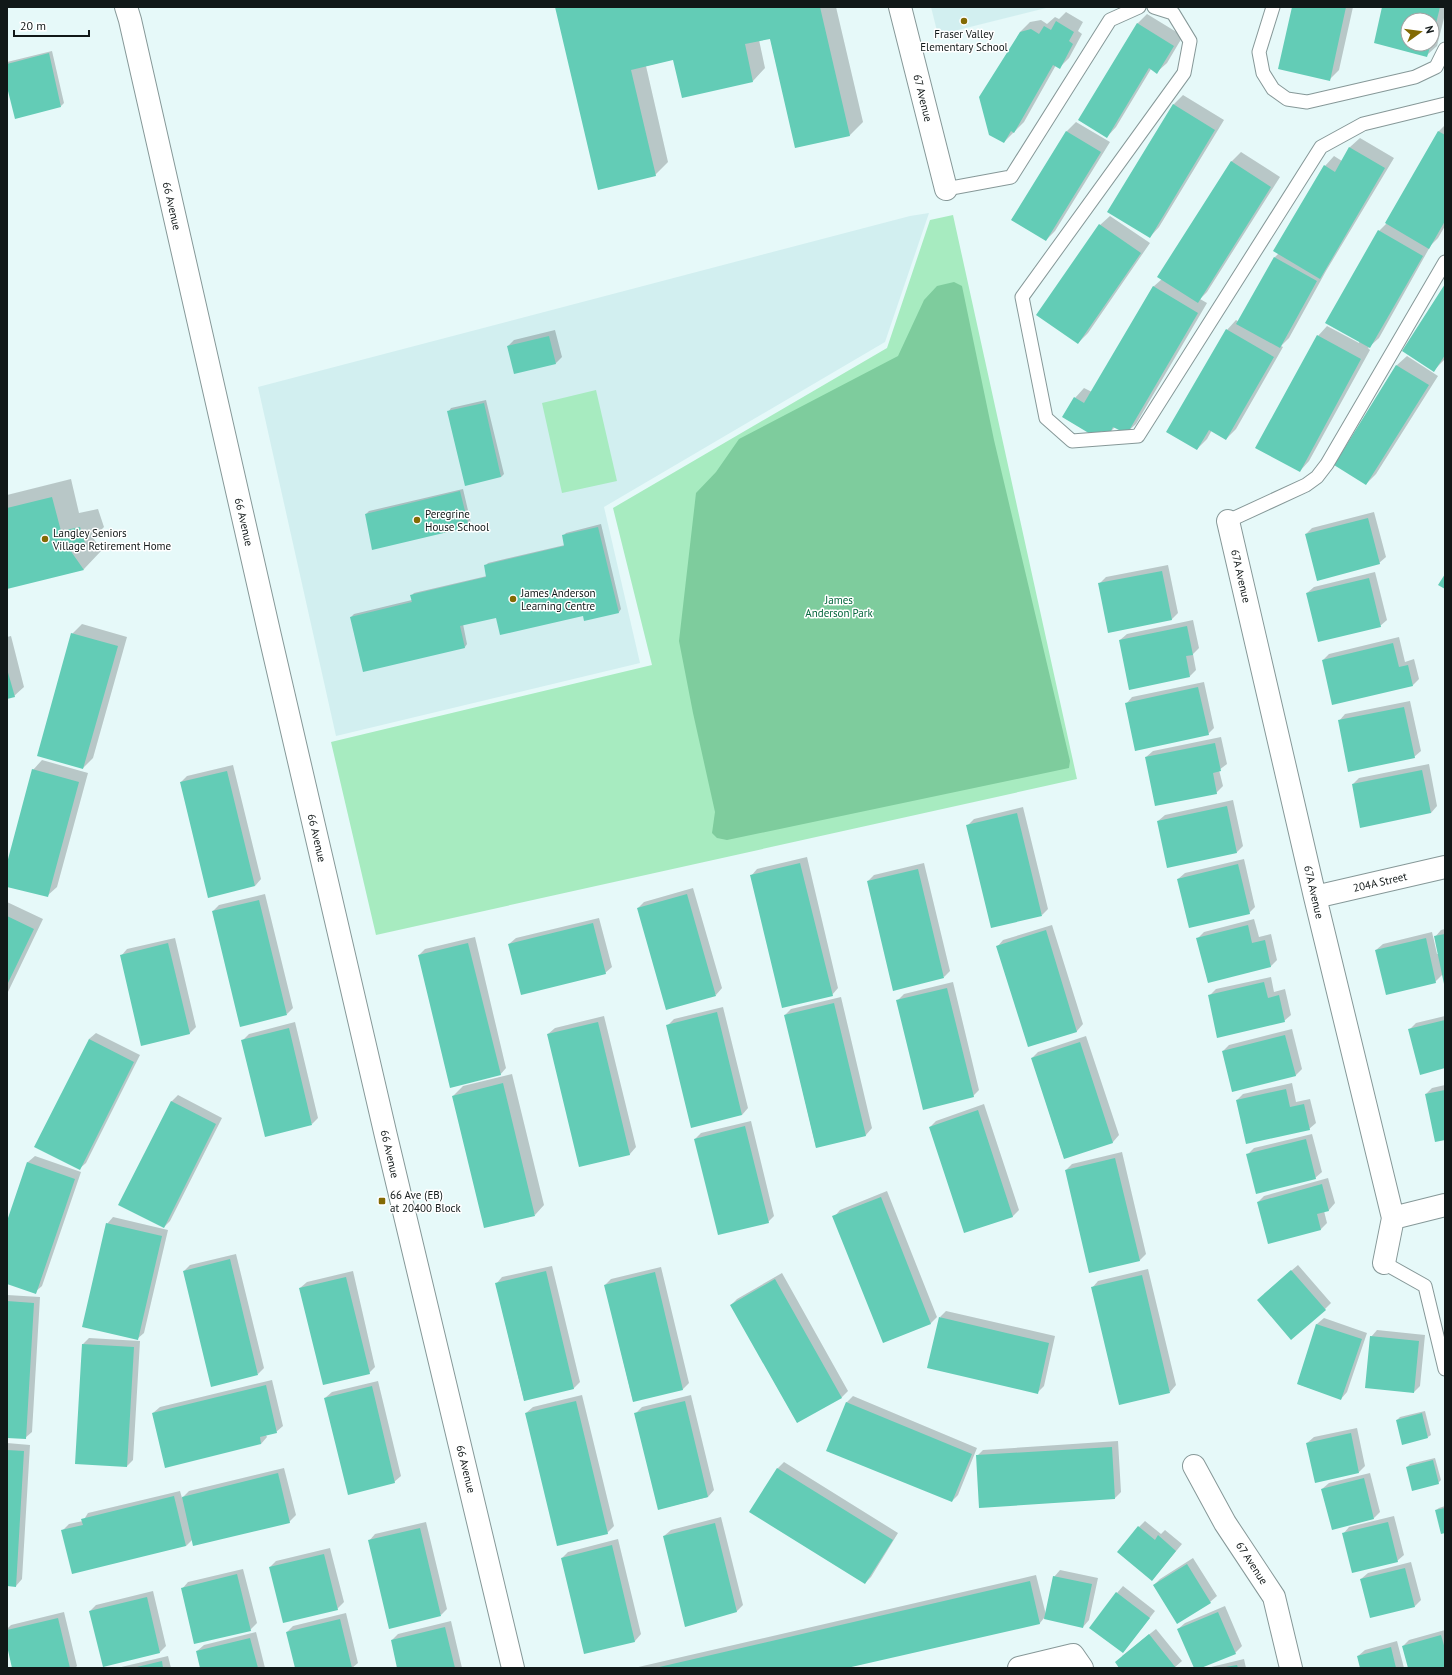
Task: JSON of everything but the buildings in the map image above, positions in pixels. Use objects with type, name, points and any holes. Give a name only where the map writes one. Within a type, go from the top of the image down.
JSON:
[{"type":"street","name":"66 Avenue","points":[[126,7],[417,1269],[513,1668]]},
{"type":"street","name":"67 Avenue","points":[[900,7],[946,188]]},
{"type":"street","name":"67A Avenue","points":[[1228,521],[1315,897],[1393,1218],[1384,1263]]},
{"type":"street","name":"204A Street","points":[[1315,897],[1445,867]]},
{"type":"street","points":[[1393,1218],[1445,1205]]},
{"type":"street","name":"67 Avenue","points":[[1194,1466],[1225,1523],[1274,1597],[1291,1668]]},
{"type":"street","points":[[1019,1668],[1077,1662]]},
{"type":"lane","points":[[946,188],[1011,177],[1110,20],[1139,7]]},
{"type":"lane","points":[[1154,7],[1173,13],[1190,41],[1184,73],[1022,297],[1046,418],[1072,441],[1138,436],[1321,147],[1363,124],[1445,104]]},
{"type":"lane","points":[[1273,7],[1259,52],[1263,73],[1273,89],[1287,100],[1307,102],[1415,77],[1436,67],[1445,49]]},
{"type":"lane","points":[[1228,521],[1306,485],[1317,477],[1327,464],[1445,262]]},
{"type":"lane","points":[[1384,1263],[1425,1286],[1445,1369]]},
{"type":"shaded area","name":"Fraser Valley Elementary School","points":[[931,7],[1050,7],[938,35]]},
{"type":"shaded area","points":[[929,213],[885,342],[604,507],[640,663],[336,736],[258,387],[910,216]]},
{"type":"green space","name":"James Anderson Park","points":[[953,215],[1077,779],[376,935],[331,742],[652,665],[613,508],[887,348],[930,220]]},
{"type":"green space","points":[[954,282],[962,286],[994,440],[1070,761],[1069,768],[727,840],[717,838],[712,833],[715,812],[679,641],[696,493],[716,472],[739,439],[898,356],[924,300],[937,286]]},
{"type":"green space","points":[[596,390],[617,481],[562,493],[542,403]]},
{"type":"place","name":"Fraser Valley Elementary School","points":[[964,21]]},
{"type":"place","name":"Peregrine House School","points":[[417,520]]},
{"type":"place","name":"Langley Seniors Village Retirement Home","points":[[45,539]]},
{"type":"place","name":"James Anderson Learning Centre","points":[[513,599]]},
{"type":"place","name":"66 Ave (EB) at 20400 Block","points":[[382,1201]]}]
